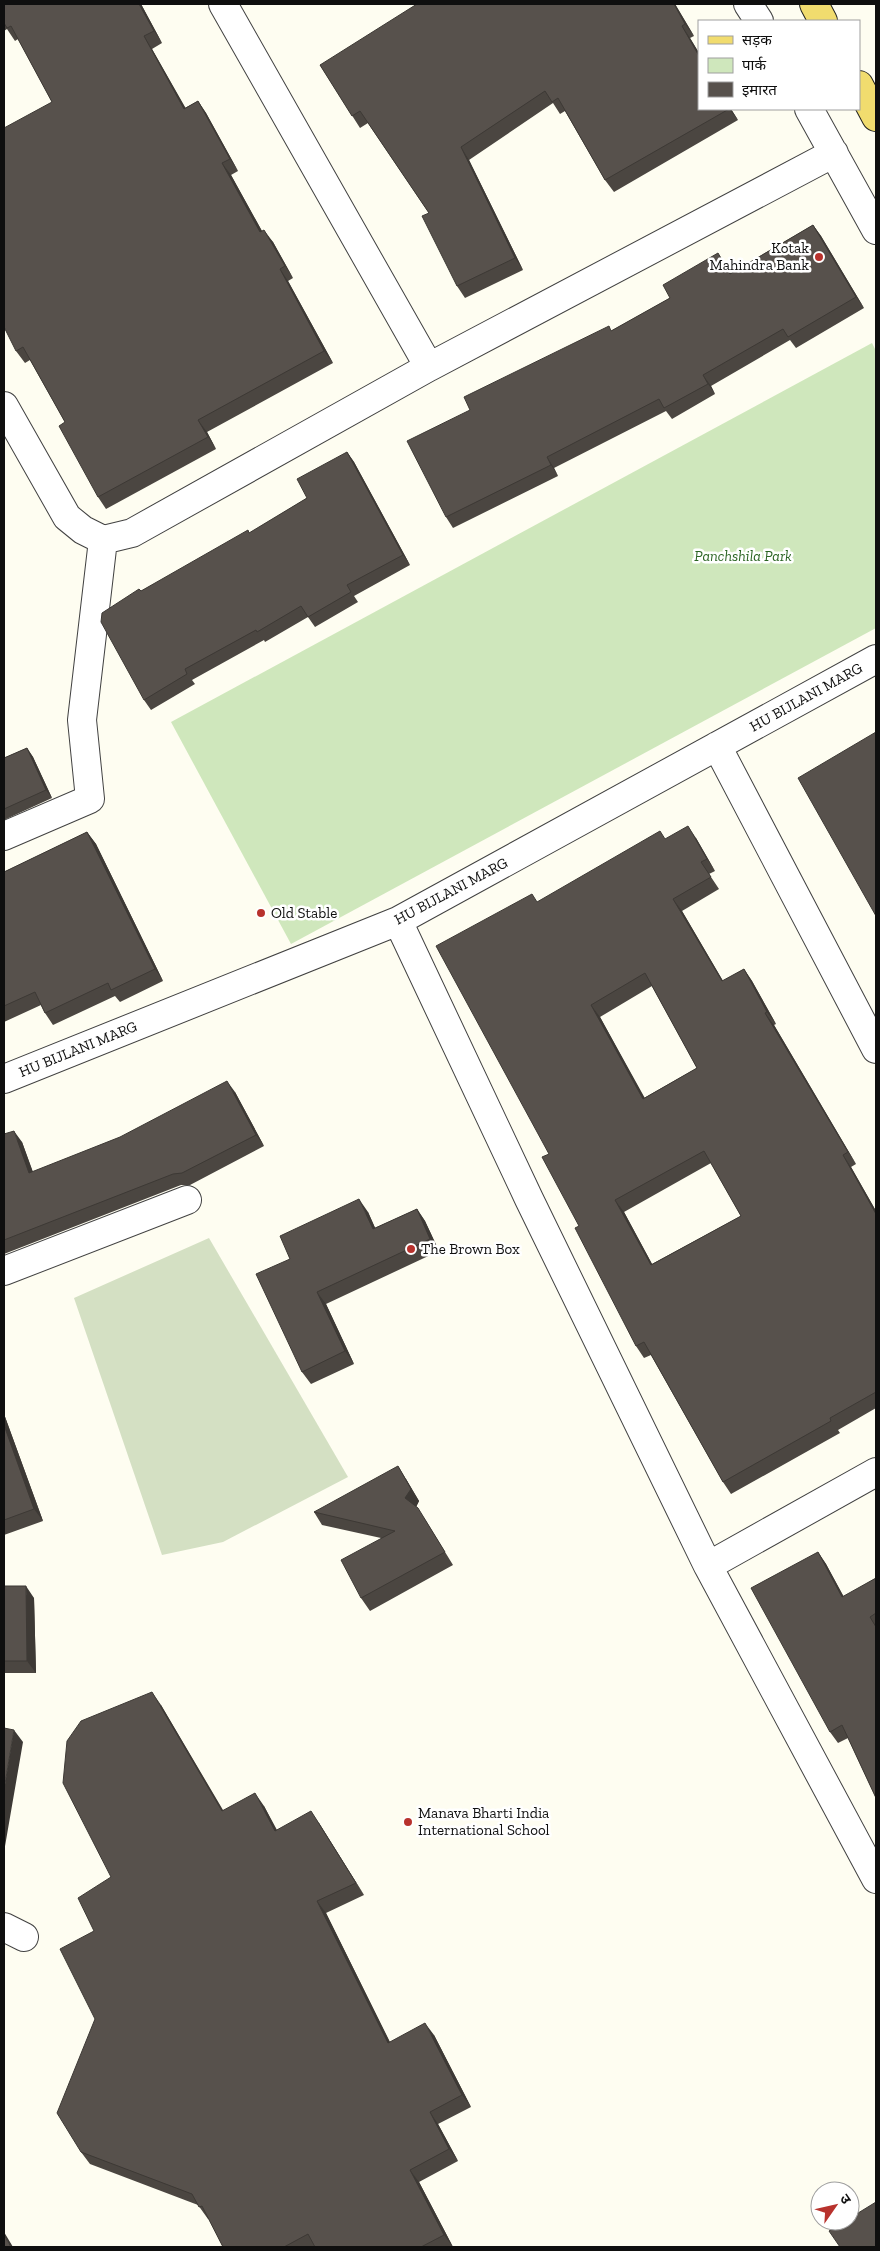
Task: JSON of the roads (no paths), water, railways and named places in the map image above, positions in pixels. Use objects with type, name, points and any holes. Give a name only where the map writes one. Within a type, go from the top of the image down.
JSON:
[{"type":"main road","points":[[814,4],[822,20]]},
{"type":"main road","points":[[860,87],[876,117]]},
{"type":"street","points":[[223,4],[429,367]]},
{"type":"street","points":[[748,4],[757,20]]},
{"type":"street","points":[[810,110],[876,230]]},
{"type":"street","points":[[4,406],[67,516],[83,530],[102,540],[132,532],[429,367],[834,153]]},
{"type":"street","points":[[4,836],[90,799],[82,720],[102,540]]},
{"type":"street","name":"HU BIJLANI MARG","points":[[4,1079],[398,921],[876,659]]},
{"type":"street","points":[[717,746],[876,1049]]},
{"type":"street","points":[[398,921],[528,1200],[708,1566],[876,1879]]},
{"type":"street","points":[[4,1271],[187,1200]]},
{"type":"street","points":[[708,1566],[876,1472]]},
{"type":"place","name":"Kotak Mahindra Bank","points":[[819,257]]},
{"type":"place","name":"Old Stable","points":[[261,913]]},
{"type":"place","name":"The Brown Box","points":[[411,1249]]},
{"type":"place","name":"Manava Bharti India International School","points":[[408,1822]]},
{"type":"park label","name":"Panchshila Park","points":[[743,556]]}]
